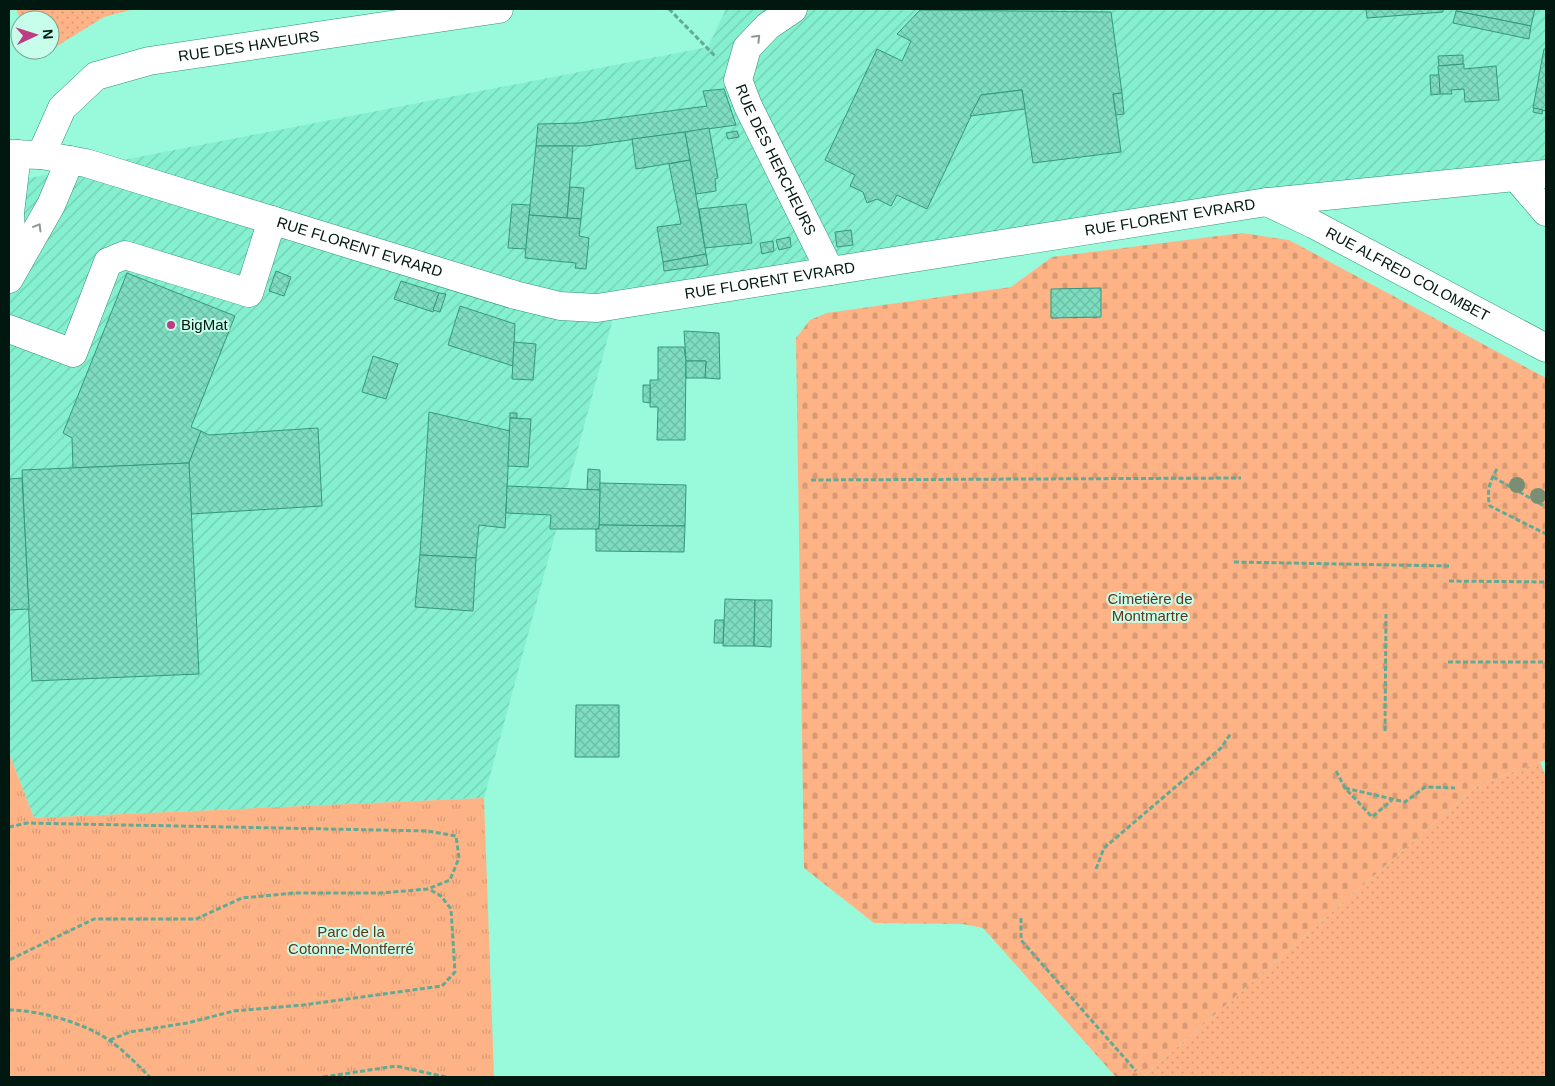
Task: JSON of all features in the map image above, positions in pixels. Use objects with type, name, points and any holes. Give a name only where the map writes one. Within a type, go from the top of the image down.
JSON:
[{"type":"street","name":"RUE DES HAVEURS","points":[[11,274],[10,213],[22,154],[62,108],[96,76],[149,60],[499,9]]},
{"type":"street","name":"RUE DES HERCHEURS","points":[[793,9],[768,26],[747,48],[738,80],[748,106],[830,271]]},
{"type":"street","name":"RUE FLORENT EVRARD","points":[[22,154],[86,163],[515,295],[560,306],[597,308],[1266,202],[1546,174]]},
{"type":"street","points":[[11,274],[51,205],[70,160]]},
{"type":"street","points":[[1516,177],[1546,212]]},
{"type":"street","name":"RUE ALFRED COLOMBET","points":[[1266,202],[1313,224],[1546,348]]},
{"type":"street","points":[[9,330],[73,353],[108,262],[125,255],[249,293],[272,220]]},
{"type":"path","points":[[669,9],[738,80]]},
{"type":"path","points":[[1496,469],[1492,477],[1488,499],[1490,506],[1546,534]]},
{"type":"path","points":[[1492,477],[1546,508]]},
{"type":"path","points":[[810,480],[1241,478]]},
{"type":"path","points":[[1234,562],[1450,566]]},
{"type":"path","points":[[1449,581],[1546,582]]},
{"type":"path","points":[[1385,731],[1386,614]]},
{"type":"path","points":[[1448,662],[1546,662]]},
{"type":"path","points":[[1096,869],[1104,848],[1221,748],[1231,733]]},
{"type":"path","points":[[1336,771],[1345,788],[1372,817],[1392,800]]},
{"type":"path","points":[[1345,788],[1404,802],[1429,786],[1454,788]]},
{"type":"path","points":[[9,827],[37,823],[428,831],[456,836],[458,858],[450,880],[428,889],[381,893],[294,894],[242,898],[196,919],[94,919],[9,960]]},
{"type":"path","points":[[110,1040],[130,1032],[187,1023],[234,1011],[303,1005],[442,986],[456,972],[451,908],[441,896],[428,889]]},
{"type":"path","points":[[1021,918],[1021,940],[1136,1071]]},
{"type":"path","points":[[9,1010],[31,1010],[77,1025],[110,1040],[150,1077]]},
{"type":"path","points":[[323,1077],[396,1066],[446,1077]]},
{"type":"shaded area","points":[[726,9],[1546,9],[1546,163],[621,289],[484,798],[34,818],[9,753],[9,182],[708,47]]},
{"type":"green space","points":[[134,9],[104,17],[60,44],[60,10],[16,10]]},
{"type":"green space","name":"Cimetière de Montmartre","points":[[1242,233],[1289,240],[1546,378],[1546,760],[1478,785],[1143,1077],[1116,1077],[983,928],[963,924],[874,923],[804,868],[796,338],[810,320],[827,313],[1011,287],[1052,257]]},
{"type":"green space","name":"Parc de la Cotonne-Montferré","points":[[9,753],[34,818],[484,798],[494,1077],[9,1077]]},
{"type":"green space","points":[[1540,762],[1546,777],[1546,1077],[1143,1077],[1478,785]]},
{"type":"building","points":[[1366,9],[1443,9],[1443,12],[1367,18]]},
{"type":"building","points":[[1457,9],[1535,9],[1531,26],[1456,11]]},
{"type":"building","points":[[920,10],[1111,12],[1122,93],[1113,94],[1121,152],[1033,163],[1022,90],[981,95],[927,209],[897,195],[891,206],[877,199],[867,203],[863,192],[850,186],[855,175],[825,160],[877,49],[902,61],[911,41],[897,34]]},
{"type":"building","points":[[1456,11],[1531,26],[1529,39],[1453,23]]},
{"type":"building","points":[[1544,49],[1546,49],[1546,111],[1533,108]]},
{"type":"building","points":[[1463,55],[1463,64],[1439,66],[1438,56]]},
{"type":"building","points":[[1464,64],[1464,69],[1496,66],[1499,100],[1465,102],[1464,89],[1451,90],[1452,94],[1440,94],[1438,66]]},
{"type":"building","points":[[1430,75],[1439,75],[1440,94],[1431,95]]},
{"type":"building","points":[[724,89],[736,125],[586,146],[536,146],[538,124],[579,123],[707,106],[703,91]]},
{"type":"building","points":[[1022,90],[1025,109],[970,116],[981,95]]},
{"type":"building","points":[[1122,93],[1124,114],[1116,115],[1113,94]]},
{"type":"building","points":[[1534,108],[1543,110],[1542,114],[1533,112]]},
{"type":"building","points":[[709,128],[718,178],[715,179],[716,191],[696,194],[685,132]]},
{"type":"building","points":[[737,131],[739,137],[728,139],[726,133]]},
{"type":"building","points":[[685,132],[690,160],[636,169],[632,139]]},
{"type":"building","points":[[536,146],[573,146],[567,218],[529,215]]},
{"type":"building","points":[[690,160],[706,254],[663,262],[657,227],[681,224],[669,164]]},
{"type":"building","points":[[570,187],[584,188],[581,219],[567,218]]},
{"type":"building","points":[[512,204],[530,205],[526,249],[508,248]]},
{"type":"building","points":[[746,204],[752,243],[705,248],[699,209]]},
{"type":"building","points":[[529,215],[581,219],[579,236],[589,238],[586,269],[575,268],[576,263],[525,258]]},
{"type":"building","points":[[851,230],[853,245],[837,247],[835,232]]},
{"type":"building","points":[[790,237],[791,247],[779,250],[776,240]]},
{"type":"building","points":[[773,241],[774,251],[762,254],[760,243]]},
{"type":"building","points":[[706,254],[708,265],[664,271],[663,262]]},
{"type":"building","points":[[276,271],[291,277],[284,296],[269,291]]},
{"type":"building","points":[[127,273],[235,316],[191,427],[201,431],[189,463],[73,468],[72,438],[63,433]]},
{"type":"building","points":[[401,281],[439,293],[433,312],[394,299]]},
{"type":"building","points":[[1101,288],[1101,317],[1051,318],[1051,289]]},
{"type":"building","points":[[439,293],[446,294],[440,312],[433,310]]},
{"type":"building","points":[[460,306],[515,324],[513,366],[448,345]]},
{"type":"building","points":[[684,331],[719,333],[720,379],[705,378],[706,361],[686,361]]},
{"type":"building","points":[[514,342],[536,344],[533,380],[512,379]]},
{"type":"building","points":[[658,347],[684,347],[686,361],[685,440],[657,440],[658,407],[650,407],[650,380],[658,380]]},
{"type":"building","points":[[373,356],[398,364],[386,399],[362,392]]},
{"type":"building","points":[[686,361],[706,361],[705,378],[686,378]]},
{"type":"building","points":[[643,385],[650,385],[650,403],[643,402]]},
{"type":"building","points":[[429,412],[510,431],[505,528],[479,525],[476,558],[420,555]]},
{"type":"building","points":[[510,413],[517,413],[517,418],[510,418]]},
{"type":"building","points":[[510,418],[531,419],[528,467],[508,466]]},
{"type":"building","points":[[318,428],[322,506],[191,514],[189,463],[201,431],[209,435]]},
{"type":"building","points":[[189,463],[199,674],[32,681],[22,470]]},
{"type":"building","points":[[588,469],[600,470],[600,490],[587,490]]},
{"type":"building","points":[[22,478],[29,609],[9,610],[9,479]]},
{"type":"building","points":[[600,483],[686,485],[685,526],[599,525]]},
{"type":"building","points":[[507,486],[600,490],[599,529],[550,529],[551,515],[506,513]]},
{"type":"building","points":[[599,525],[685,526],[684,552],[596,551],[596,529],[599,529]]},
{"type":"building","points":[[420,555],[476,558],[473,611],[415,607]]},
{"type":"building","points":[[725,599],[755,600],[754,646],[723,646]]},
{"type":"building","points":[[755,600],[772,600],[771,647],[754,646]]},
{"type":"building","points":[[715,620],[724,620],[723,643],[714,643]]},
{"type":"building","points":[[576,705],[619,705],[619,757],[575,757]]},
{"type":"place","name":"BigMat","points":[[171,325]]}]
